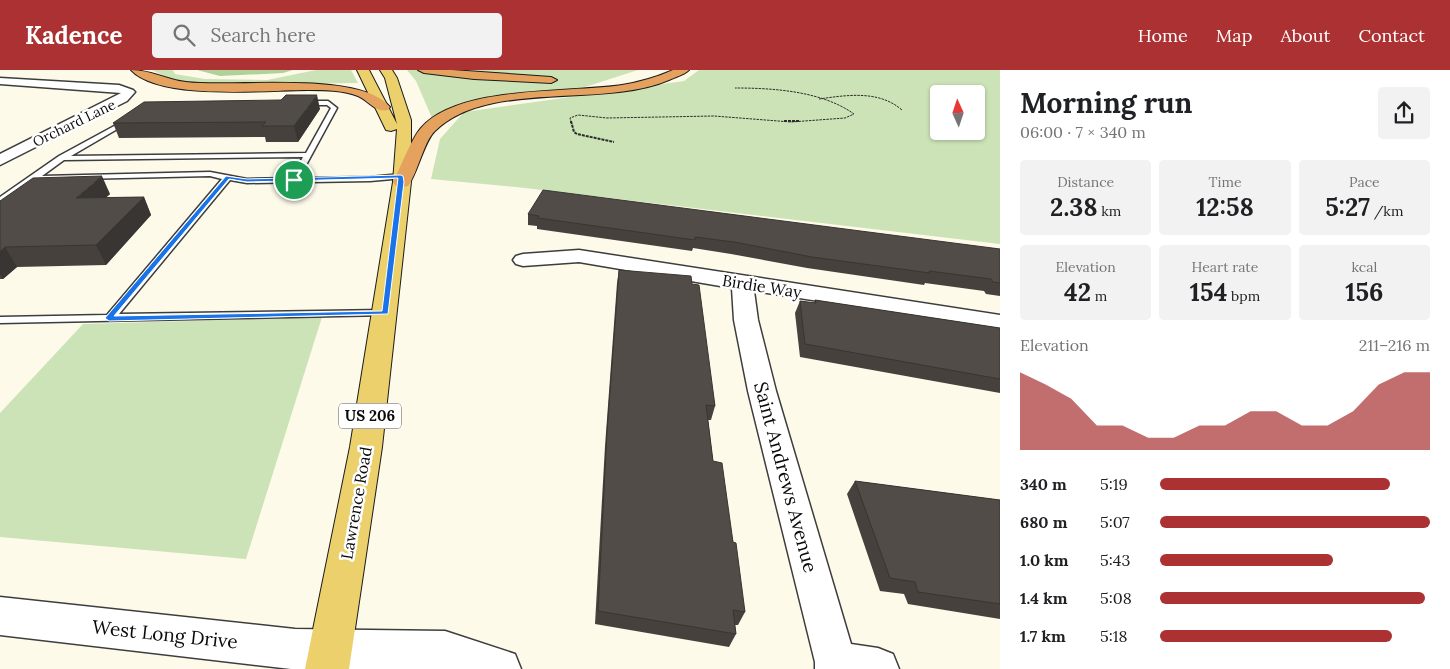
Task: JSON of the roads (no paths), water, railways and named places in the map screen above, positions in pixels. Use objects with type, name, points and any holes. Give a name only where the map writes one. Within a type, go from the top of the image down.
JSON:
[{"type":"highway","points":[[138,70],[162,82],[187,86],[220,88],[310,86],[339,88],[362,93],[383,107]]},
{"type":"highway","points":[[424,70],[504,78],[594,82],[626,79],[653,70]]},
{"type":"highway","points":[[401,172],[427,130],[438,120],[454,111],[497,100],[642,84],[666,78],[683,70]]},
{"type":"highway","points":[[191,74],[231,78],[280,75]]},
{"type":"main road","name":"Lawrence Road","points":[[363,70],[383,107],[401,172]]},
{"type":"main road","name":"Lawrence Road","points":[[329,659],[366,447],[385,313],[401,172],[404,120],[392,78],[386,70]]},
{"type":"street","name":"Orchard Lane","points":[[0,82],[111,88],[129,92],[128,95],[0,160]]},
{"type":"street","name":"Birdie Way","points":[[523,260],[579,256],[1000,322]]},
{"type":"street","name":"Saint Andrews Avenue","points":[[742,283],[746,320],[762,391],[836,665]]},
{"type":"street","name":"West Long Drive","points":[[0,616],[295,649],[329,659],[445,652],[500,669]]},
{"type":"street","points":[[836,665],[878,669]]},
{"type":"lane","points":[[291,103],[328,103],[334,108],[294,180]]},
{"type":"lane","points":[[0,201],[62,158],[134,117]]},
{"type":"lane","points":[[62,158],[308,155]]},
{"type":"lane","points":[[35,178],[210,174],[247,181],[294,180],[401,172]]},
{"type":"lane","points":[[109,318],[228,177]]},
{"type":"lane","points":[[0,320],[385,313]]}]
